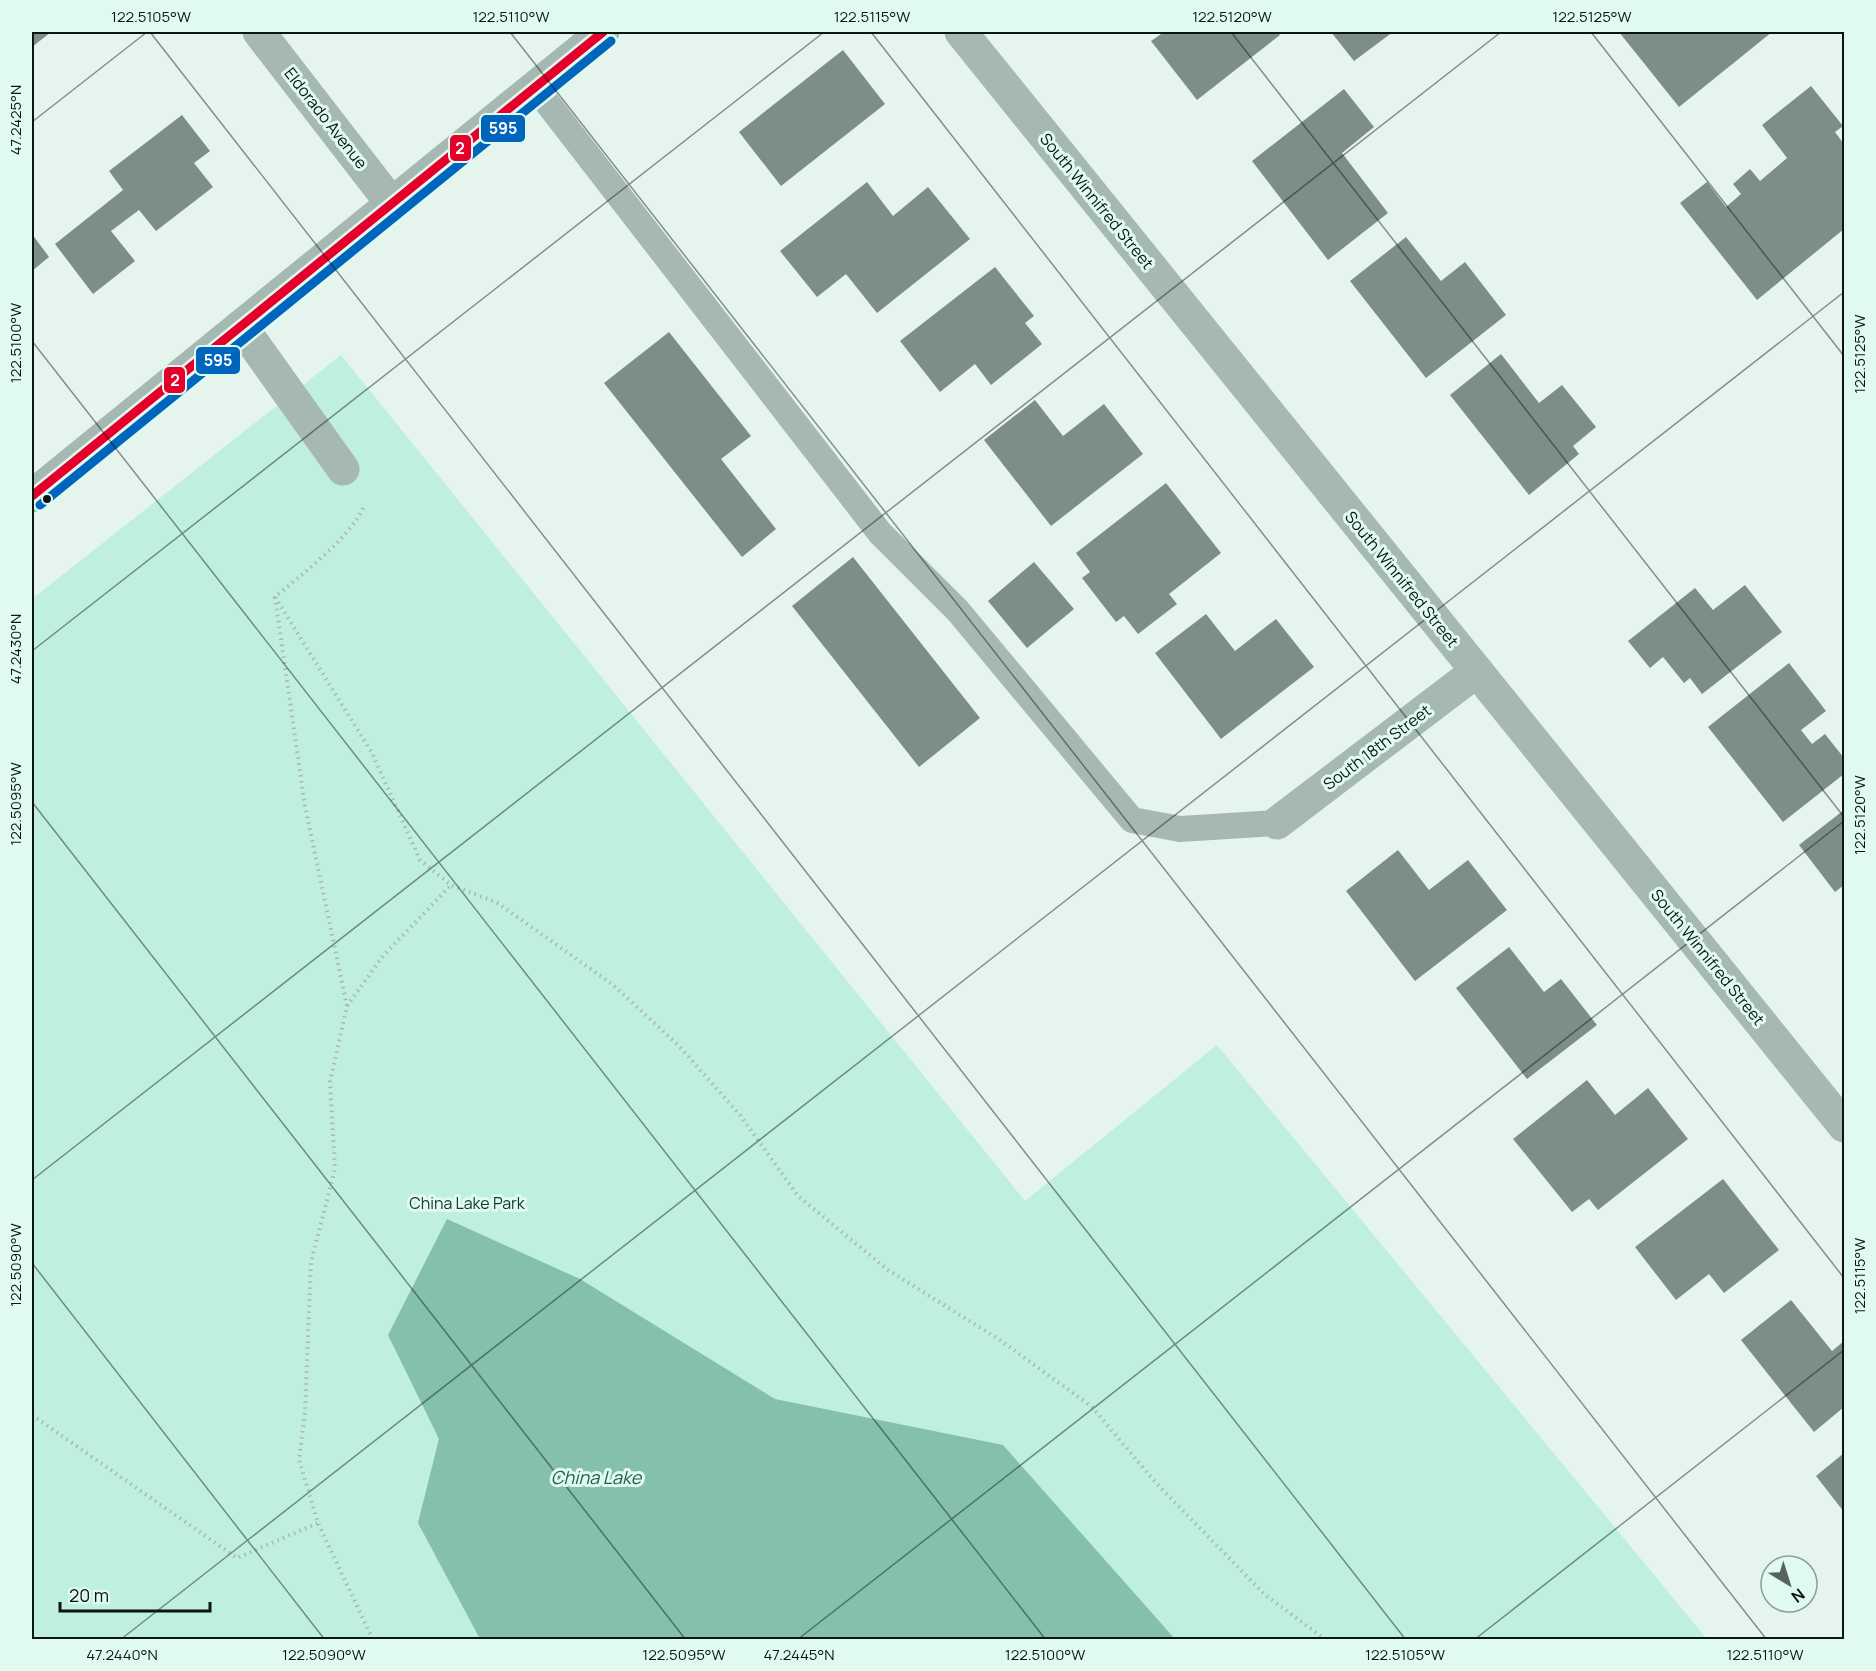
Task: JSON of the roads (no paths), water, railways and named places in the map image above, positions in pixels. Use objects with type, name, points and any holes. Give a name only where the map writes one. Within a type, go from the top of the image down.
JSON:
[{"type":"main road","points":[[32,496],[603,32]]},
{"type":"street","name":"Eldorado Avenue","points":[[259,32],[392,204]]},
{"type":"street","name":"South Winnifred Street","points":[[961,32],[1845,1126]]},
{"type":"street","points":[[241,326],[343,469]]},
{"type":"street","name":"South 18th Street","points":[[1277,823],[1477,671]]},
{"type":"lane","points":[[535,87],[880,532],[958,611],[1132,820],[1180,829],[1277,823]]},
{"type":"water","name":"China Lake","points":[[447,1219],[580,1279],[775,1399],[1003,1445],[1175,1639],[480,1639],[418,1523],[439,1439],[388,1335]]},
{"type":"park label","name":"China Lake Park","points":[[467,1203]]}]
